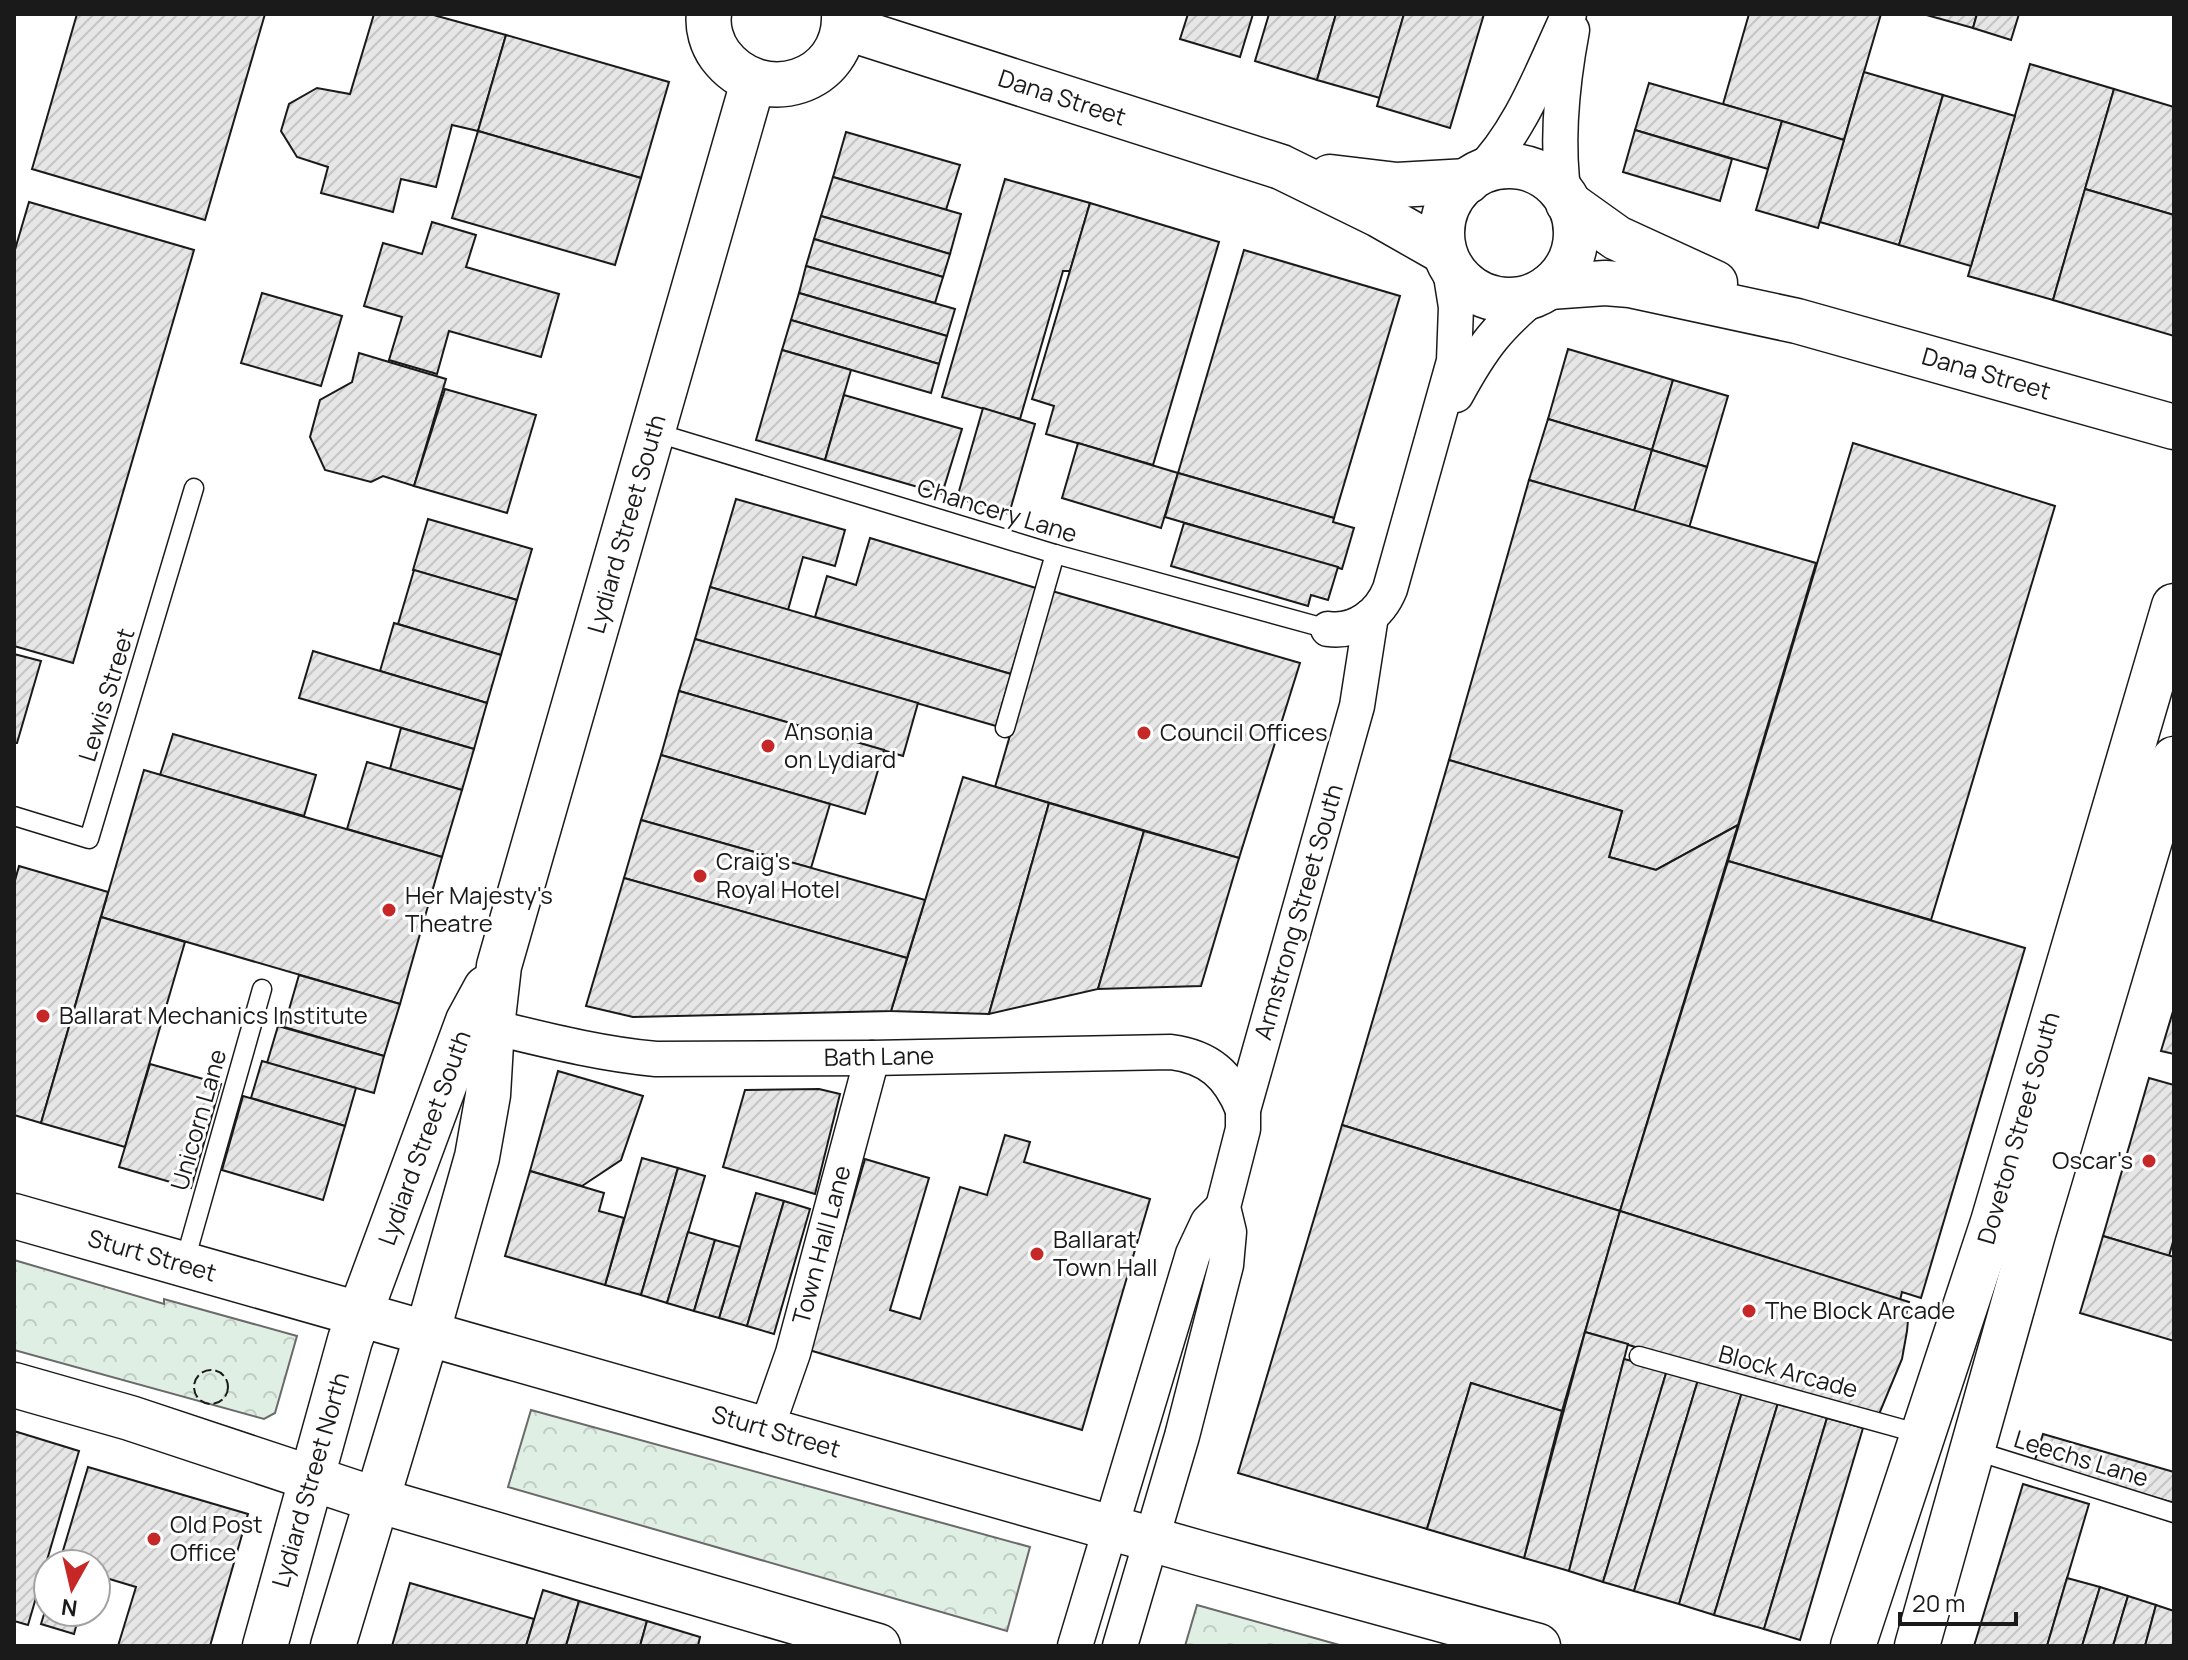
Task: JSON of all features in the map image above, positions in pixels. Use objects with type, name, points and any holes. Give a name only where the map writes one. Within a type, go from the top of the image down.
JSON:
[{"type":"main road","points":[[709,14],[708,24],[715,48],[731,69],[753,82],[784,86],[812,76],[834,55],[844,21]]},
{"type":"main road","name":"Dana Street","points":[[844,21],[1281,167],[1379,215],[1446,258]]},
{"type":"main road","name":"Lydiard Street South","points":[[359,1314],[417,1165],[480,1024],[499,966],[753,82]]},
{"type":"main road","name":"Dana Street","points":[[1281,167],[1376,184],[1418,185],[1472,178]]},
{"type":"main road","points":[[1495,168],[1524,169],[1550,181],[1566,199],[1575,225],[1574,248],[1564,270],[1545,289],[1516,300],[1489,297],[1465,285],[1446,258],[1442,232],[1445,213],[1454,195],[1472,178],[1495,168]]},
{"type":"main road","name":"Dana Street","points":[[1566,199],[1617,238],[1797,321]]},
{"type":"main road","name":"Dana Street","points":[[1545,289],[1605,283],[1630,285],[1797,321],[2174,427]]},
{"type":"main road","name":"Doveton Street South","points":[[1853,1646],[1993,1222],[2174,606]]},
{"type":"main road","name":"Doveton Street South","points":[[1917,1646],[2033,1234],[2174,759]]},
{"type":"main road","name":"Lydiard Street South","points":[[427,1334],[481,1139],[488,1095],[480,1024]]},
{"type":"main road","name":"Sturt Street","points":[[14,1216],[1538,1646]]},
{"type":"main road","name":"Lydiard Street North","points":[[265,1646],[359,1314]]},
{"type":"main road","points":[[333,1646],[427,1334]]},
{"type":"main road","points":[[14,1385],[130,1418],[377,1500],[878,1646]]},
{"type":"street","points":[[1472,178],[1495,157],[1513,129],[1569,14]]},
{"type":"street","points":[[1566,199],[1560,169],[1563,100],[1575,14]]},
{"type":"street","name":"Armstrong Street South","points":[[1120,1646],[1182,1436],[1226,1265],[1229,1232],[1223,1207],[1243,1129],[1243,1110],[1357,706],[1380,603],[1435,433],[1456,346],[1456,307],[1446,258]]},
{"type":"street","name":"Armstrong Street South","points":[[1435,433],[1490,339],[1511,316],[1545,289]]},
{"type":"street","points":[[1328,629],[1350,629],[1380,603]]},
{"type":"street","name":"Bath Lane","points":[[480,1024],[633,1058],[1186,1054],[1212,1066],[1230,1085],[1243,1110]]},
{"type":"street","name":"Town Hall Lane","points":[[766,1430],[793,1353],[872,1058]]},
{"type":"street","name":"Armstrong Street South","points":[[1075,1646],[1193,1254],[1208,1222],[1223,1207]]},
{"type":"lane","name":"Chancery Lane","points":[[654,432],[1055,554],[1328,629]]},
{"type":"lane","name":"Lewis Street","points":[[14,816],[89,839],[194,488]]},
{"type":"lane","points":[[1005,728],[1055,554]]},
{"type":"lane","name":"Unicorn Lane","points":[[184,1264],[262,989]]},
{"type":"lane","name":"Block Arcade","points":[[1639,1356],[1924,1435]]},
{"type":"lane","name":"Leechs Lane","points":[[1973,1450],[2174,1513]]},
{"type":"green space","points":[[14,1260],[164,1304],[164,1299],[297,1336],[275,1413],[264,1419],[14,1350]]},
{"type":"green space","points":[[531,1410],[1030,1547],[1007,1631],[508,1487]]},
{"type":"green space","points":[[1197,1605],[1343,1646],[1185,1646]]},
{"type":"building","points":[[77,14],[265,14],[205,220],[32,169]]},
{"type":"building","points":[[374,14],[430,14],[506,35],[478,131],[452,125],[436,187],[401,179],[393,212],[321,193],[328,167],[297,157],[281,131],[289,104],[317,88],[350,94]]},
{"type":"building","points":[[1188,14],[1253,14],[1240,57],[1180,39]]},
{"type":"building","points":[[1269,14],[1336,14],[1317,80],[1255,61]]},
{"type":"building","points":[[1336,14],[1404,14],[1380,98],[1317,80]]},
{"type":"building","points":[[1404,14],[1484,14],[1450,128],[1377,106]]},
{"type":"building","points":[[1749,14],[1881,14],[1844,140],[1723,104]]},
{"type":"building","points":[[1923,14],[1977,14],[1973,28]]},
{"type":"building","points":[[1977,14],[2019,14],[2011,40],[1973,28]]},
{"type":"building","points":[[506,35],[669,82],[641,178],[478,131]]},
{"type":"building","points":[[2030,64],[2114,89],[2053,300],[1968,276]]},
{"type":"building","points":[[1864,72],[1943,95],[1899,245],[1820,222]]},
{"type":"building","points":[[1649,83],[1782,121],[1768,169],[1635,130]]},
{"type":"building","points":[[2114,89],[2174,107],[2174,215],[2085,189]]},
{"type":"building","points":[[1943,95],[2015,116],[1971,266],[1899,245]]},
{"type":"building","points":[[1782,121],[1844,140],[1818,228],[1756,210]]},
{"type":"building","points":[[1635,130],[1732,159],[1720,201],[1623,172]]},
{"type":"building","points":[[478,131],[641,178],[615,265],[452,218]]},
{"type":"building","points":[[846,132],[960,165],[946,210],[833,177]]},
{"type":"building","points":[[833,177],[961,214],[950,254],[821,216]]},
{"type":"building","points":[[1005,179],[1090,203],[1070,271],[1063,271],[1020,419],[942,397]]},
{"type":"building","points":[[2085,189],[2174,215],[2174,336],[2053,300]]},
{"type":"building","points":[[29,202],[194,250],[73,663],[14,646],[14,253]]},
{"type":"building","points":[[1090,203],[1219,242],[1153,465],[1046,434],[1054,406],[1032,399]]},
{"type":"building","points":[[821,216],[950,254],[943,277],[814,239]]},
{"type":"building","points":[[432,222],[476,235],[466,267],[559,294],[541,357],[449,331],[437,374],[389,360],[402,317],[364,306],[383,243],[422,254]]},
{"type":"building","points":[[814,239],[943,277],[935,303],[806,266]]},
{"type":"building","points":[[1244,250],[1400,296],[1334,518],[1178,473]]},
{"type":"building","points":[[806,266],[955,309],[947,336],[799,293]]},
{"type":"building","points":[[262,293],[342,316],[321,386],[241,363]]},
{"type":"building","points":[[799,293],[947,336],[939,364],[791,320]]},
{"type":"building","points":[[791,320],[939,364],[931,393],[782,350]]},
{"type":"building","points":[[1568,349],[1673,380],[1652,450],[1548,419]]},
{"type":"building","points":[[782,350],[851,370],[825,460],[756,440]]},
{"type":"building","points":[[359,353],[446,379],[414,486],[383,476],[371,482],[325,470],[310,437],[320,400],[352,382]]},
{"type":"building","points":[[1673,380],[1728,396],[1707,467],[1652,450]]},
{"type":"building","points":[[445,389],[536,415],[507,513],[414,486]]},
{"type":"building","points":[[844,395],[962,429],[942,494],[825,460]]},
{"type":"building","points":[[983,408],[1035,424],[1009,514],[957,498]]},
{"type":"building","points":[[1548,419],[1652,450],[1634,511],[1529,480]]},
{"type":"building","points":[[1078,443],[1178,473],[1161,528],[1062,498]]},
{"type":"building","points":[[1853,443],[2055,506],[1931,920],[1728,861]]},
{"type":"building","points":[[1652,450],[1707,467],[1689,528],[1634,511]]},
{"type":"building","points":[[1178,473],[1334,518],[1333,522],[1354,528],[1342,569],[1165,517]]},
{"type":"building","points":[[1529,480],[1816,563],[1738,825],[1656,870],[1609,857],[1622,811],[1449,760]]},
{"type":"building","points":[[736,499],[845,530],[835,566],[803,557],[788,610],[710,587]]},
{"type":"building","points":[[428,519],[532,549],[517,600],[413,570]]},
{"type":"building","points":[[1184,523],[1338,567],[1328,600],[1311,595],[1308,606],[1171,566]]},
{"type":"building","points":[[870,538],[1036,588],[1011,674],[815,617],[827,576],[856,585]]},
{"type":"building","points":[[414,570],[517,600],[501,655],[398,624]]},
{"type":"building","points":[[710,587],[1011,674],[996,726],[695,639]]},
{"type":"building","name":"Council Offices","points":[[1052,591],[1300,663],[1239,858],[995,787]]},
{"type":"building","points":[[394,623],[501,655],[487,703],[380,671]]},
{"type":"building","points":[[695,639],[918,703],[903,756],[679,691]]},
{"type":"building","points":[[313,651],[487,703],[474,749],[299,698]]},
{"type":"building","points":[[14,654],[41,661],[17,743],[14,743]]},
{"type":"building","points":[[679,691],[884,750],[865,814],[661,755]]},
{"type":"building","points":[[401,728],[474,749],[462,790],[390,769]]},
{"type":"building","points":[[173,734],[316,775],[304,816],[160,775]]},
{"type":"building","points":[[661,755],[830,804],[811,868],[641,820]]},
{"type":"building","points":[[1449,760],[1622,811],[1609,857],[1656,870],[1738,825],[1620,1211],[1342,1125]]},
{"type":"building","points":[[367,762],[462,790],[442,857],[347,829]]},
{"type":"building","points":[[144,770],[442,857],[400,1004],[101,917]]},
{"type":"building","points":[[963,777],[1049,803],[989,1014],[891,1011]]},
{"type":"building","points":[[1049,803],[1144,831],[1098,989],[989,1014]]},
{"type":"building","points":[[641,820],[925,900],[907,958],[624,878]]},
{"type":"building","points":[[1144,831],[1239,858],[1201,986],[1098,989]]},
{"type":"building","points":[[1728,861],[2025,948],[1921,1298],[1902,1292],[1900,1300],[1620,1211]]},
{"type":"building","name":"Ballarat Mechanics Institute","points":[[19,866],[108,892],[41,1123],[14,1115],[14,884]]},
{"type":"building","points":[[624,878],[907,958],[891,1011],[633,1017],[586,1006]]},
{"type":"building","points":[[101,917],[185,942],[125,1147],[41,1123]]},
{"type":"building","points":[[299,975],[400,1004],[384,1056],[284,1027]]},
{"type":"building","points":[[2174,1008],[2174,1054],[2161,1051]]},
{"type":"building","points":[[278,1026],[384,1056],[374,1093],[267,1063]]},
{"type":"building","points":[[262,1061],[356,1088],[345,1126],[251,1098]]},
{"type":"building","points":[[150,1064],[221,1084],[191,1188],[119,1167]]},
{"type":"building","points":[[558,1071],[643,1096],[621,1160],[582,1186],[530,1171]]},
{"type":"building","name":"Oscar's","points":[[2149,1078],[2174,1085],[2174,1238],[2169,1256],[2103,1236]]},
{"type":"building","points":[[819,1089],[840,1094],[815,1194],[723,1167],[745,1090]]},
{"type":"building","points":[[243,1096],[345,1126],[323,1200],[222,1170]]},
{"type":"building","points":[[1342,1125],[1620,1211],[1562,1411],[1471,1383],[1427,1529],[1238,1473]]},
{"type":"building","name":"Ballarat Town Hall","points":[[1005,1135],[1030,1142],[1024,1162],[1150,1199],[1082,1430],[809,1350],[865,1159],[929,1178],[890,1310],[920,1319],[960,1187],[987,1195]]},
{"type":"building","points":[[642,1158],[678,1168],[641,1295],[605,1285]]},
{"type":"building","points":[[678,1168],[705,1176],[667,1303],[641,1295]]},
{"type":"building","points":[[530,1171],[604,1193],[599,1211],[624,1218],[605,1285],[505,1256]]},
{"type":"building","points":[[756,1193],[784,1201],[747,1326],[719,1318]]},
{"type":"building","points":[[784,1201],[810,1209],[774,1334],[747,1326]]},
{"type":"building","name":"The Block Arcade","points":[[1620,1211],[1909,1302],[1902,1359],[1877,1419],[1585,1332]]},
{"type":"building","points":[[688,1232],[715,1240],[694,1311],[667,1303]]},
{"type":"building","points":[[2103,1236],[2174,1257],[2174,1341],[2080,1313]]},
{"type":"building","points":[[715,1240],[740,1247],[719,1318],[694,1311]]},
{"type":"building","points":[[1585,1332],[1628,1344],[1569,1571],[1524,1558]]},
{"type":"building","points":[[1624,1359],[1667,1370],[1603,1582],[1569,1571]]},
{"type":"building","points":[[1667,1370],[1698,1380],[1634,1591],[1603,1582]]},
{"type":"building","points":[[1698,1380],[1742,1392],[1679,1604],[1634,1591]]},
{"type":"building","points":[[1471,1383],[1562,1411],[1524,1558],[1427,1529]]},
{"type":"building","points":[[1742,1392],[1778,1403],[1714,1615],[1679,1604]]},
{"type":"building","points":[[1778,1403],[1827,1418],[1764,1629],[1714,1615]]},
{"type":"building","points":[[1827,1418],[1863,1428],[1800,1640],[1764,1629]]},
{"type":"building","points":[[14,1431],[79,1451],[51,1548],[32,1548],[32,1611],[28,1625],[14,1621]]},
{"type":"building","points":[[2043,1434],[2174,1472],[2174,1503],[2034,1463]]},
{"type":"building","name":"Old Post Office","points":[[88,1467],[248,1514],[210,1646],[118,1646],[136,1587],[112,1580],[112,1548],[64,1548]]},
{"type":"building","points":[[2023,1484],[2089,1504],[2047,1646],[1974,1646]]},
{"type":"building","points":[[2067,1578],[2100,1587],[2082,1646],[2047,1646]]},
{"type":"building","points":[[410,1583],[534,1619],[526,1646],[392,1646]]},
{"type":"building","points":[[2100,1587],[2128,1596],[2113,1646],[2082,1646]]},
{"type":"building","points":[[543,1590],[579,1601],[566,1646],[526,1646]]},
{"type":"building","points":[[2128,1596],[2156,1605],[2145,1646],[2113,1646]]},
{"type":"building","points":[[579,1601],[647,1621],[640,1646],[566,1646]]},
{"type":"building","points":[[2156,1605],[2174,1611],[2174,1646],[2145,1646]]},
{"type":"building","points":[[647,1621],[700,1637],[698,1646],[640,1646]]},
{"type":"building","points":[[54,1628],[76,1628],[74,1634]]},
{"type":"fence","points":[[211,1370],[223,1375],[228,1387],[223,1399],[211,1404],[199,1399],[194,1387],[199,1375],[211,1370]]},
{"type":"place","name":"Council Offices","points":[[1144,733]]},
{"type":"place","name":"Ansonia on Lydiard","points":[[768,746]]},
{"type":"place","name":"Craig's Royal Hotel","points":[[700,876]]},
{"type":"place","name":"Her Majesty's Theatre","points":[[389,910]]},
{"type":"place","name":"Ballarat Mechanics Institute","points":[[43,1016]]},
{"type":"place","name":"Oscar's","points":[[2149,1161]]},
{"type":"place","name":"Ballarat Town Hall","points":[[1037,1254]]},
{"type":"place","name":"The Block Arcade","points":[[1749,1311]]},
{"type":"place","name":"Old Post Office","points":[[154,1539]]}]
